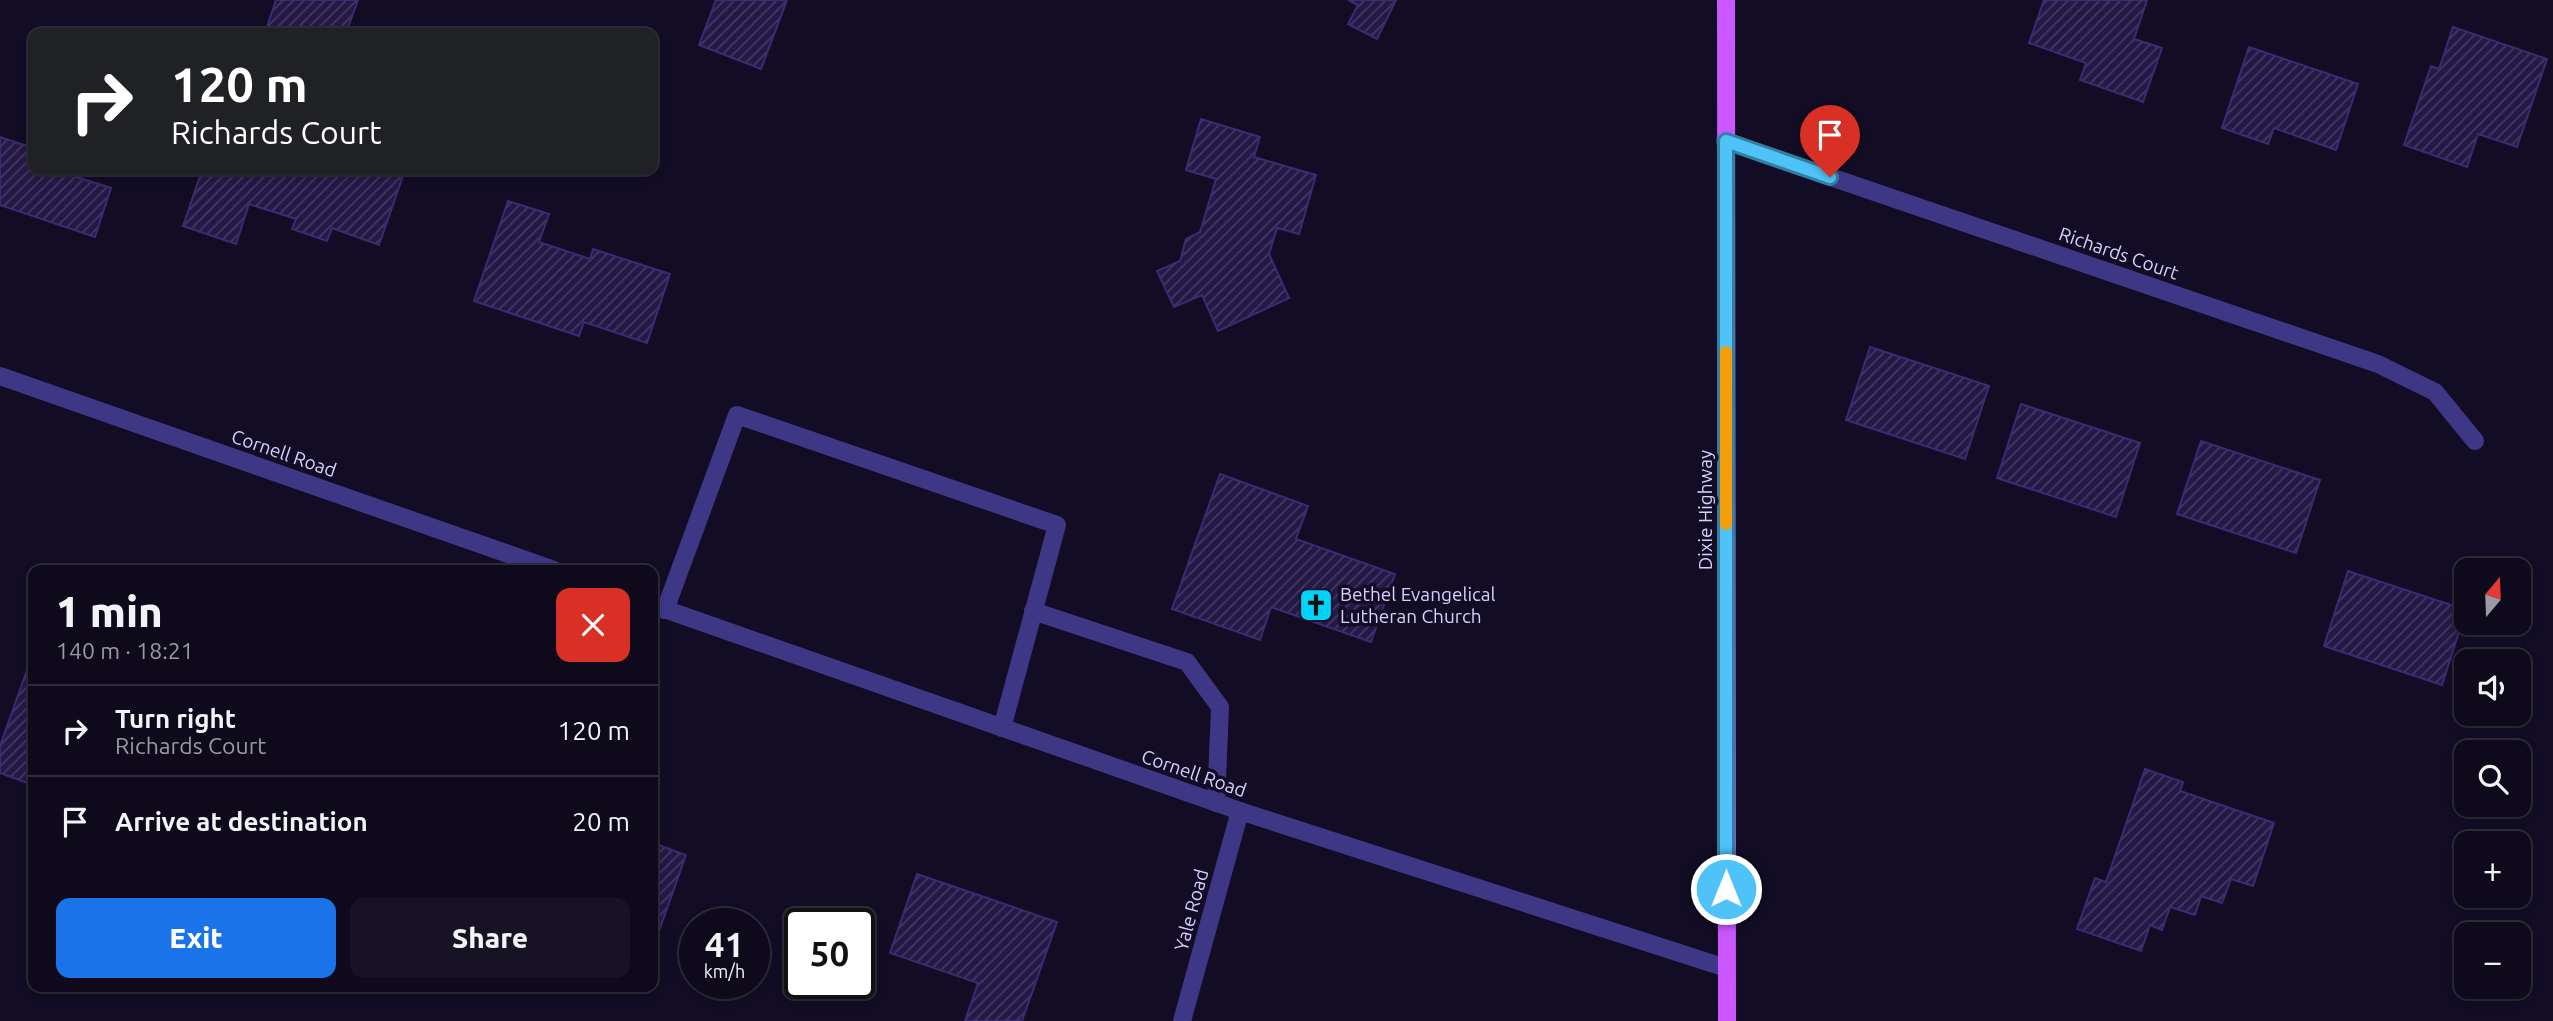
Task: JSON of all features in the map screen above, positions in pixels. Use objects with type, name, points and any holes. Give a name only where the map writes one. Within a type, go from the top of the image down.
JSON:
[{"type":"main road","name":"Dixie Highway","points":[[1726,0],[1727,1021]]},
{"type":"street","name":"Richards Court","points":[[1726,141],[2378,364],[2435,392],[2475,441]]},
{"type":"street","name":"Cornell Road","points":[[0,376],[540,565]]},
{"type":"street","points":[[659,607],[737,415],[1057,525],[1002,728]]},
{"type":"street","name":"Cornell Road","points":[[659,607],[1216,803],[1726,968]]},
{"type":"street","points":[[1033,611],[1187,662],[1220,707],[1216,803]]},
{"type":"street","name":"Yale Road","points":[[1182,1021],[1240,811]]},
{"type":"building","points":[[276,0],[358,0],[348,28],[267,28]]},
{"type":"building","points":[[716,0],[787,0],[761,69],[699,45]]},
{"type":"building","points":[[1348,0],[1396,0],[1377,39],[1348,24],[1358,5]]},
{"type":"building","points":[[2044,0],[2147,0],[2134,39],[2162,48],[2143,102],[2080,80],[2086,63],[2029,43]]},
{"type":"building","points":[[2453,27],[2547,59],[2517,147],[2478,134],[2467,167],[2404,145],[2431,66],[2439,69]]},
{"type":"building","points":[[2249,47],[2358,84],[2336,150],[2274,128],[2268,144],[2222,128]]},
{"type":"building","points":[[1201,119],[1260,137],[1254,157],[1316,175],[1299,234],[1277,228],[1269,254],[1289,298],[1218,331],[1202,295],[1174,307],[1157,271],[1180,261],[1186,239],[1200,232],[1216,179],[1186,170]]},
{"type":"building","points":[[0,137],[28,146],[28,175],[71,175],[111,188],[95,237],[0,205]]},
{"type":"building","points":[[200,175],[403,175],[379,245],[332,228],[327,241],[292,229],[296,219],[249,204],[236,244],[183,226]]},
{"type":"building","points":[[508,201],[549,214],[539,242],[590,259],[593,249],[670,274],[647,343],[584,322],[579,336],[474,301]]},
{"type":"building","points":[[1870,347],[1989,386],[1965,459],[1846,420]]},
{"type":"building","points":[[2021,404],[2140,443],[2116,517],[1997,478]]},
{"type":"building","points":[[2201,441],[2320,480],[2296,553],[2177,514]]},
{"type":"building","points":[[1220,474],[1308,506],[1296,539],[1395,574],[1371,642],[1271,607],[1260,640],[1172,609]]},
{"type":"building","points":[[2348,571],[2454,606],[2454,635],[2458,635],[2442,685],[2324,646]]},
{"type":"building","points":[[28,667],[28,783],[0,773],[0,746]]},
{"type":"building","points":[[2145,769],[2183,782],[2180,791],[2274,823],[2253,886],[2231,879],[2222,903],[2201,896],[2195,915],[2170,907],[2162,930],[2150,925],[2141,951],[2077,929],[2095,878],[2106,882]]},
{"type":"building","points":[[658,845],[686,855],[658,934]]},
{"type":"building","points":[[917,874],[1057,922],[1022,1021],[965,1021],[978,983],[890,953]]},
{"type":"slow traffic","points":[[1726,352],[1726,524]]},
{"type":"place","name":"Bethel Evangelical Lutheran Church","points":[[1316,605]]},
{"type":"route","points":[[1726,889],[1726,141],[1830,177]]}]
